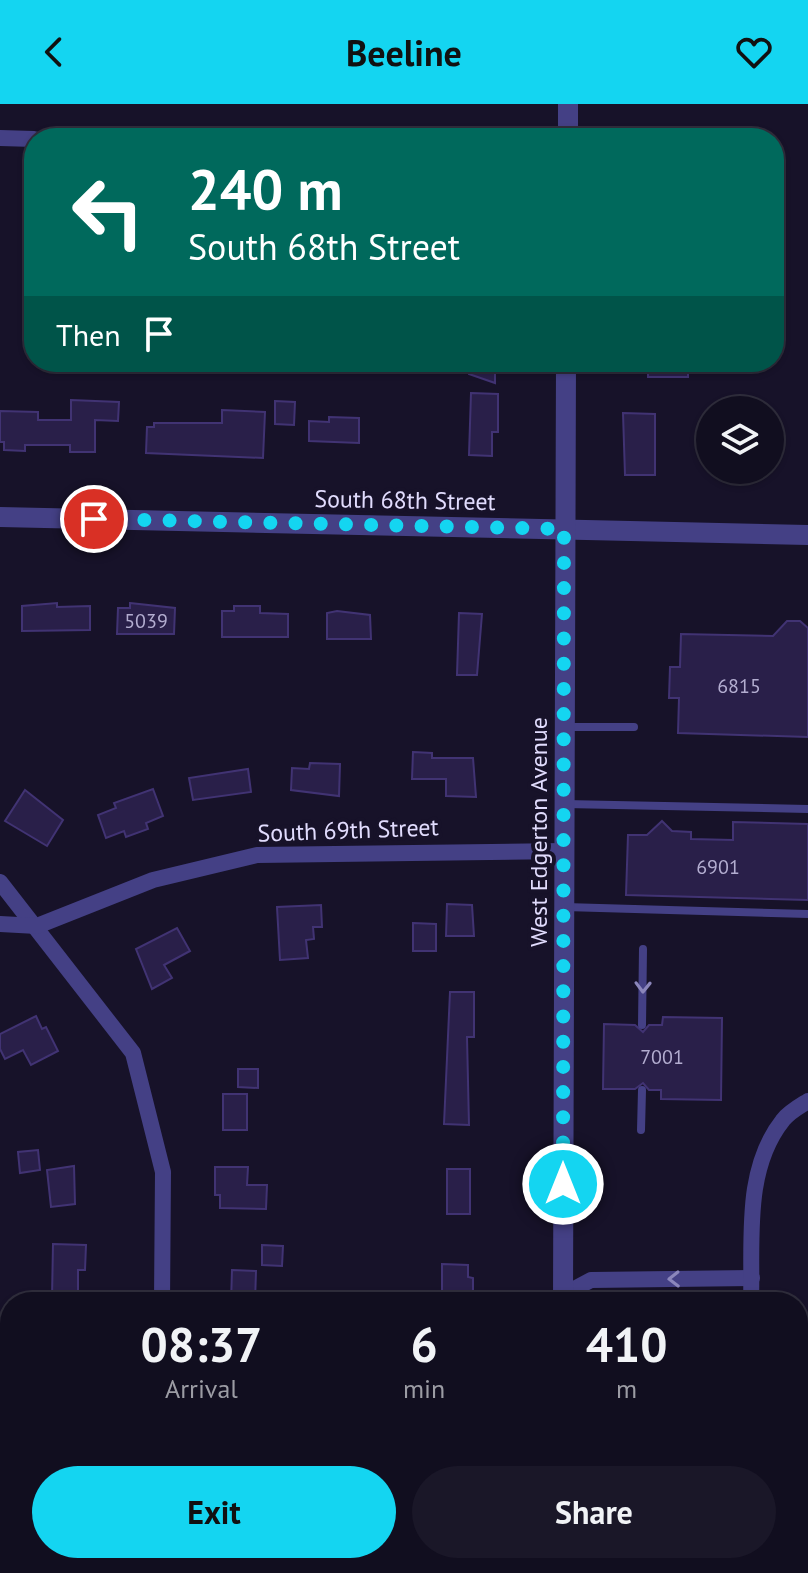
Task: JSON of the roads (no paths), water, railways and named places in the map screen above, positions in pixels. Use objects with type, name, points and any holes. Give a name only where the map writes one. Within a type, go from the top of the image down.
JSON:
[{"type":"street","points":[[568,104],[568,128]]},
{"type":"street","points":[[0,138],[24,139]]},
{"type":"street","name":"West Edgerton Avenue","points":[[566,372],[564,907],[568,1292]]},
{"type":"street","name":"South 68th Street","points":[[0,517],[808,535]]},
{"type":"street","name":"South 69th Street","points":[[0,924],[37,926],[153,880],[257,855],[564,851]]},
{"type":"street","points":[[0,882],[133,1053],[163,1172],[162,1292]]},
{"type":"street","points":[[751,1292],[753,1193],[764,1157],[783,1119],[808,1101]]},
{"type":"street","points":[[577,1292],[591,1280],[752,1278]]},
{"type":"lane","points":[[564,727],[634,727]]},
{"type":"lane","points":[[564,804],[808,809]]},
{"type":"lane","points":[[564,907],[808,914]]},
{"type":"lane","points":[[642,1025],[643,949]]},
{"type":"lane","points":[[641,1130],[642,1090]]}]
